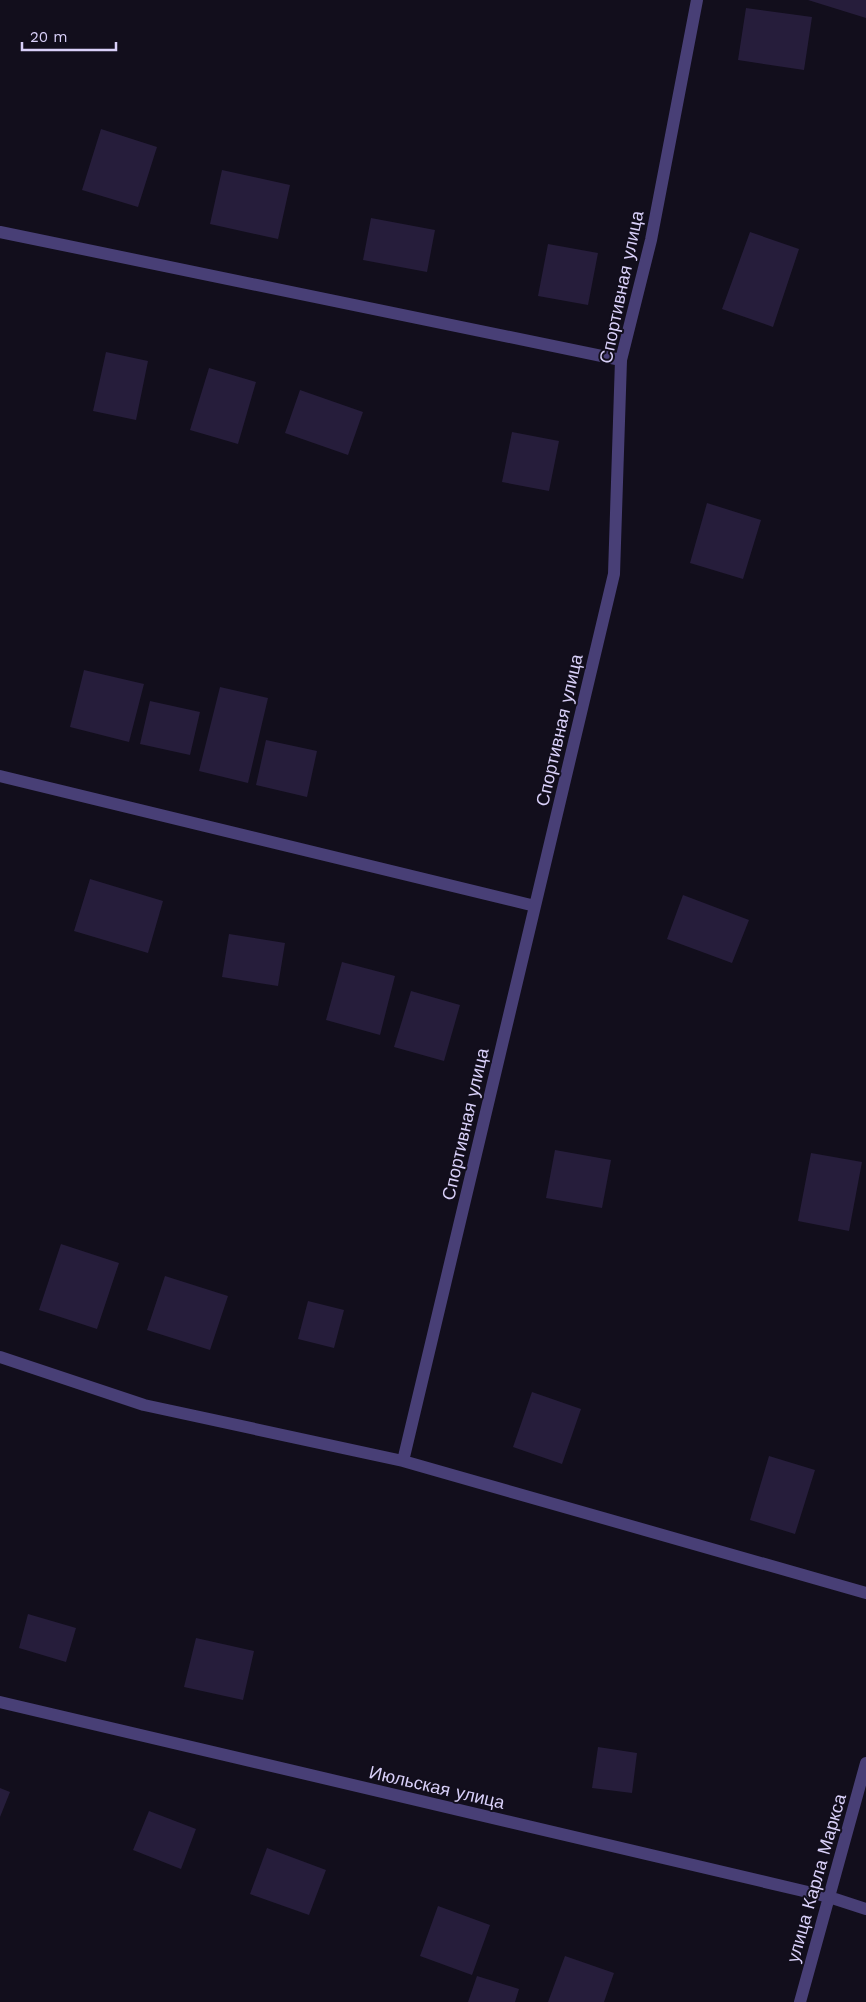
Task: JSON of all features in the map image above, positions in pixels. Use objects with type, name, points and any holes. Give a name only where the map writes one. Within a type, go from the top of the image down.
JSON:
[{"type":"street","name":"Спортивная улица","points":[[403,1461],[614,574],[620,360],[650,240],[697,0]]},
{"type":"street","points":[[0,232],[620,360]]},
{"type":"street","points":[[0,776],[535,906]]},
{"type":"street","points":[[0,1357],[144,1406],[403,1461],[866,1593]]},
{"type":"street","name":"Июльская улица","points":[[0,1702],[829,1897],[866,1909]]},
{"type":"street","name":"улица Карла Маркса","points":[[800,2002],[866,1763]]},
{"type":"building","points":[[808,0],[866,0],[866,18]]},
{"type":"building","points":[[746,8],[812,17],[804,70],[738,60]]},
{"type":"building","points":[[101,129],[157,147],[138,207],[82,190]]},
{"type":"building","points":[[222,170],[290,185],[278,239],[210,224]]},
{"type":"building","points":[[371,218],[435,230],[427,272],[363,260]]},
{"type":"building","points":[[750,232],[799,249],[773,327],[722,309]]},
{"type":"building","points":[[548,244],[598,253],[588,305],[538,296]]},
{"type":"building","points":[[106,352],[148,361],[136,420],[93,411]]},
{"type":"building","points":[[209,368],[256,382],[238,444],[190,430]]},
{"type":"building","points":[[300,390],[363,412],[348,455],[285,433]]},
{"type":"building","points":[[512,432],[559,441],[549,491],[502,482]]},
{"type":"building","points":[[707,503],[761,520],[743,579],[690,563]]},
{"type":"building","points":[[84,670],[144,684],[129,742],[70,727]]},
{"type":"building","points":[[220,687],[268,698],[248,783],[199,771]]},
{"type":"building","points":[[150,701],[200,712],[190,755],[140,744]]},
{"type":"building","points":[[266,740],[317,751],[307,797],[256,785]]},
{"type":"building","points":[[90,879],[163,901],[148,953],[74,931]]},
{"type":"building","points":[[683,895],[749,920],[732,963],[667,939]]},
{"type":"building","points":[[229,934],[285,943],[278,986],[222,977]]},
{"type":"building","points":[[342,962],[395,976],[380,1035],[326,1020]]},
{"type":"building","points":[[411,991],[460,1005],[444,1061],[394,1047]]},
{"type":"building","points":[[555,1150],[611,1160],[602,1208],[546,1198]]},
{"type":"building","points":[[811,1153],[862,1162],[849,1231],[798,1221]]},
{"type":"building","points":[[61,1244],[119,1263],[97,1329],[39,1310]]},
{"type":"building","points":[[165,1276],[228,1296],[210,1350],[147,1330]]},
{"type":"building","points":[[308,1301],[344,1310],[334,1348],[298,1339]]},
{"type":"building","points":[[532,1392],[581,1409],[562,1464],[513,1447]]},
{"type":"building","points":[[769,1456],[815,1470],[795,1534],[750,1520]]},
{"type":"building","points":[[28,1614],[76,1628],[66,1662],[19,1648]]},
{"type":"building","points":[[196,1638],[254,1651],[243,1700],[184,1687]]},
{"type":"building","points":[[598,1747],[637,1753],[632,1793],[592,1788]]},
{"type":"building","points":[[0,1788],[10,1792],[0,1817]]},
{"type":"building","points":[[149,1811],[196,1829],[181,1869],[133,1850]]},
{"type":"building","points":[[267,1848],[326,1870],[309,1915],[250,1894]]},
{"type":"building","points":[[438,1906],[490,1925],[472,1975],[420,1956]]},
{"type":"building","points":[[565,1956],[614,1973],[604,2002],[548,2002]]},
{"type":"building","points":[[477,1976],[519,1989],[515,2002],[468,2002]]}]
